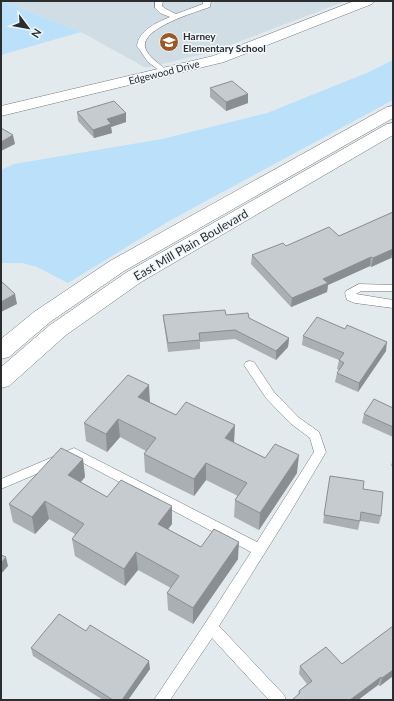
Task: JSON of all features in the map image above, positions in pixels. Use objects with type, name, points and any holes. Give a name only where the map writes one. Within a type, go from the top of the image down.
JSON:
[{"type":"main road","name":"Edgewood Drive","points":[[1,111],[218,59],[367,1]]},
{"type":"main road","name":"East Mill Plain Boulevard","points":[[1,351],[42,317],[117,266],[393,111]]},
{"type":"main road","name":"East Mill Plain Boulevard","points":[[1,380],[58,330],[134,277],[393,128]]},
{"type":"lane","points":[[159,1],[158,6],[163,11],[177,17]]},
{"type":"lane","points":[[164,72],[146,54],[141,45],[142,38],[158,25],[207,5],[208,1]]},
{"type":"lane","points":[[393,288],[359,287],[350,294],[351,297],[355,299],[393,304]]},
{"type":"lane","points":[[161,700],[211,626],[287,507],[320,452],[314,435],[294,420],[270,395],[250,365]]},
{"type":"lane","points":[[1,484],[74,453],[259,550]]},
{"type":"lane","points":[[211,626],[279,700]]},
{"type":"shaded area","points":[[1,1],[3,1],[81,32],[1,55]]},
{"type":"shaded area","name":"Harney Elementary School","points":[[3,1],[346,1],[212,52],[146,68],[81,32]]},
{"type":"shaded area","points":[[393,60],[393,100],[169,221],[68,283],[37,267],[22,263],[1,263],[1,170],[14,164],[162,139],[267,113],[369,72]]},
{"type":"building","points":[[232,81],[248,94],[226,102],[210,88]]},
{"type":"building","points":[[114,101],[126,113],[107,119],[111,124],[93,130],[77,112]]},
{"type":"building","points":[[1,128],[13,135],[1,142]]},
{"type":"building","points":[[393,212],[393,249],[373,258],[371,257],[323,279],[328,283],[292,298],[252,255],[283,243],[286,246],[329,227],[339,236]]},
{"type":"building","points":[[1,281],[15,294],[1,302]]},
{"type":"building","points":[[225,310],[226,315],[248,313],[249,318],[289,338],[276,351],[235,330],[199,333],[200,340],[168,343],[163,315]]},
{"type":"building","points":[[317,317],[345,329],[347,325],[387,342],[359,383],[337,373],[344,363],[339,360],[344,353],[303,336]]},
{"type":"building","points":[[128,375],[149,385],[138,397],[176,415],[186,402],[235,425],[225,438],[265,458],[275,444],[299,455],[260,513],[235,500],[247,483],[206,463],[194,479],[144,454],[156,438],[118,419],[106,434],[84,423]]},
{"type":"building","points":[[374,399],[393,408],[393,427],[364,414]]},
{"type":"building","points":[[61,448],[83,459],[68,475],[107,497],[121,480],[172,506],[158,524],[201,547],[214,529],[239,542],[193,608],[167,593],[179,576],[136,552],[124,569],[72,539],[84,524],[45,501],[32,517],[9,504]]},
{"type":"building","points":[[330,476],[364,481],[363,489],[383,492],[381,516],[361,512],[360,521],[324,515]]},
{"type":"building","points":[[1,555],[6,557],[1,563]]},
{"type":"building","points":[[59,614],[86,631],[90,625],[149,661],[122,700],[113,700],[31,648]]},
{"type":"building","points":[[393,626],[393,670],[350,700],[292,700],[300,693],[299,691],[312,681],[300,666],[326,647],[342,664]]},
{"type":"place","name":"Harney Elementary School","points":[[169,42]]}]
